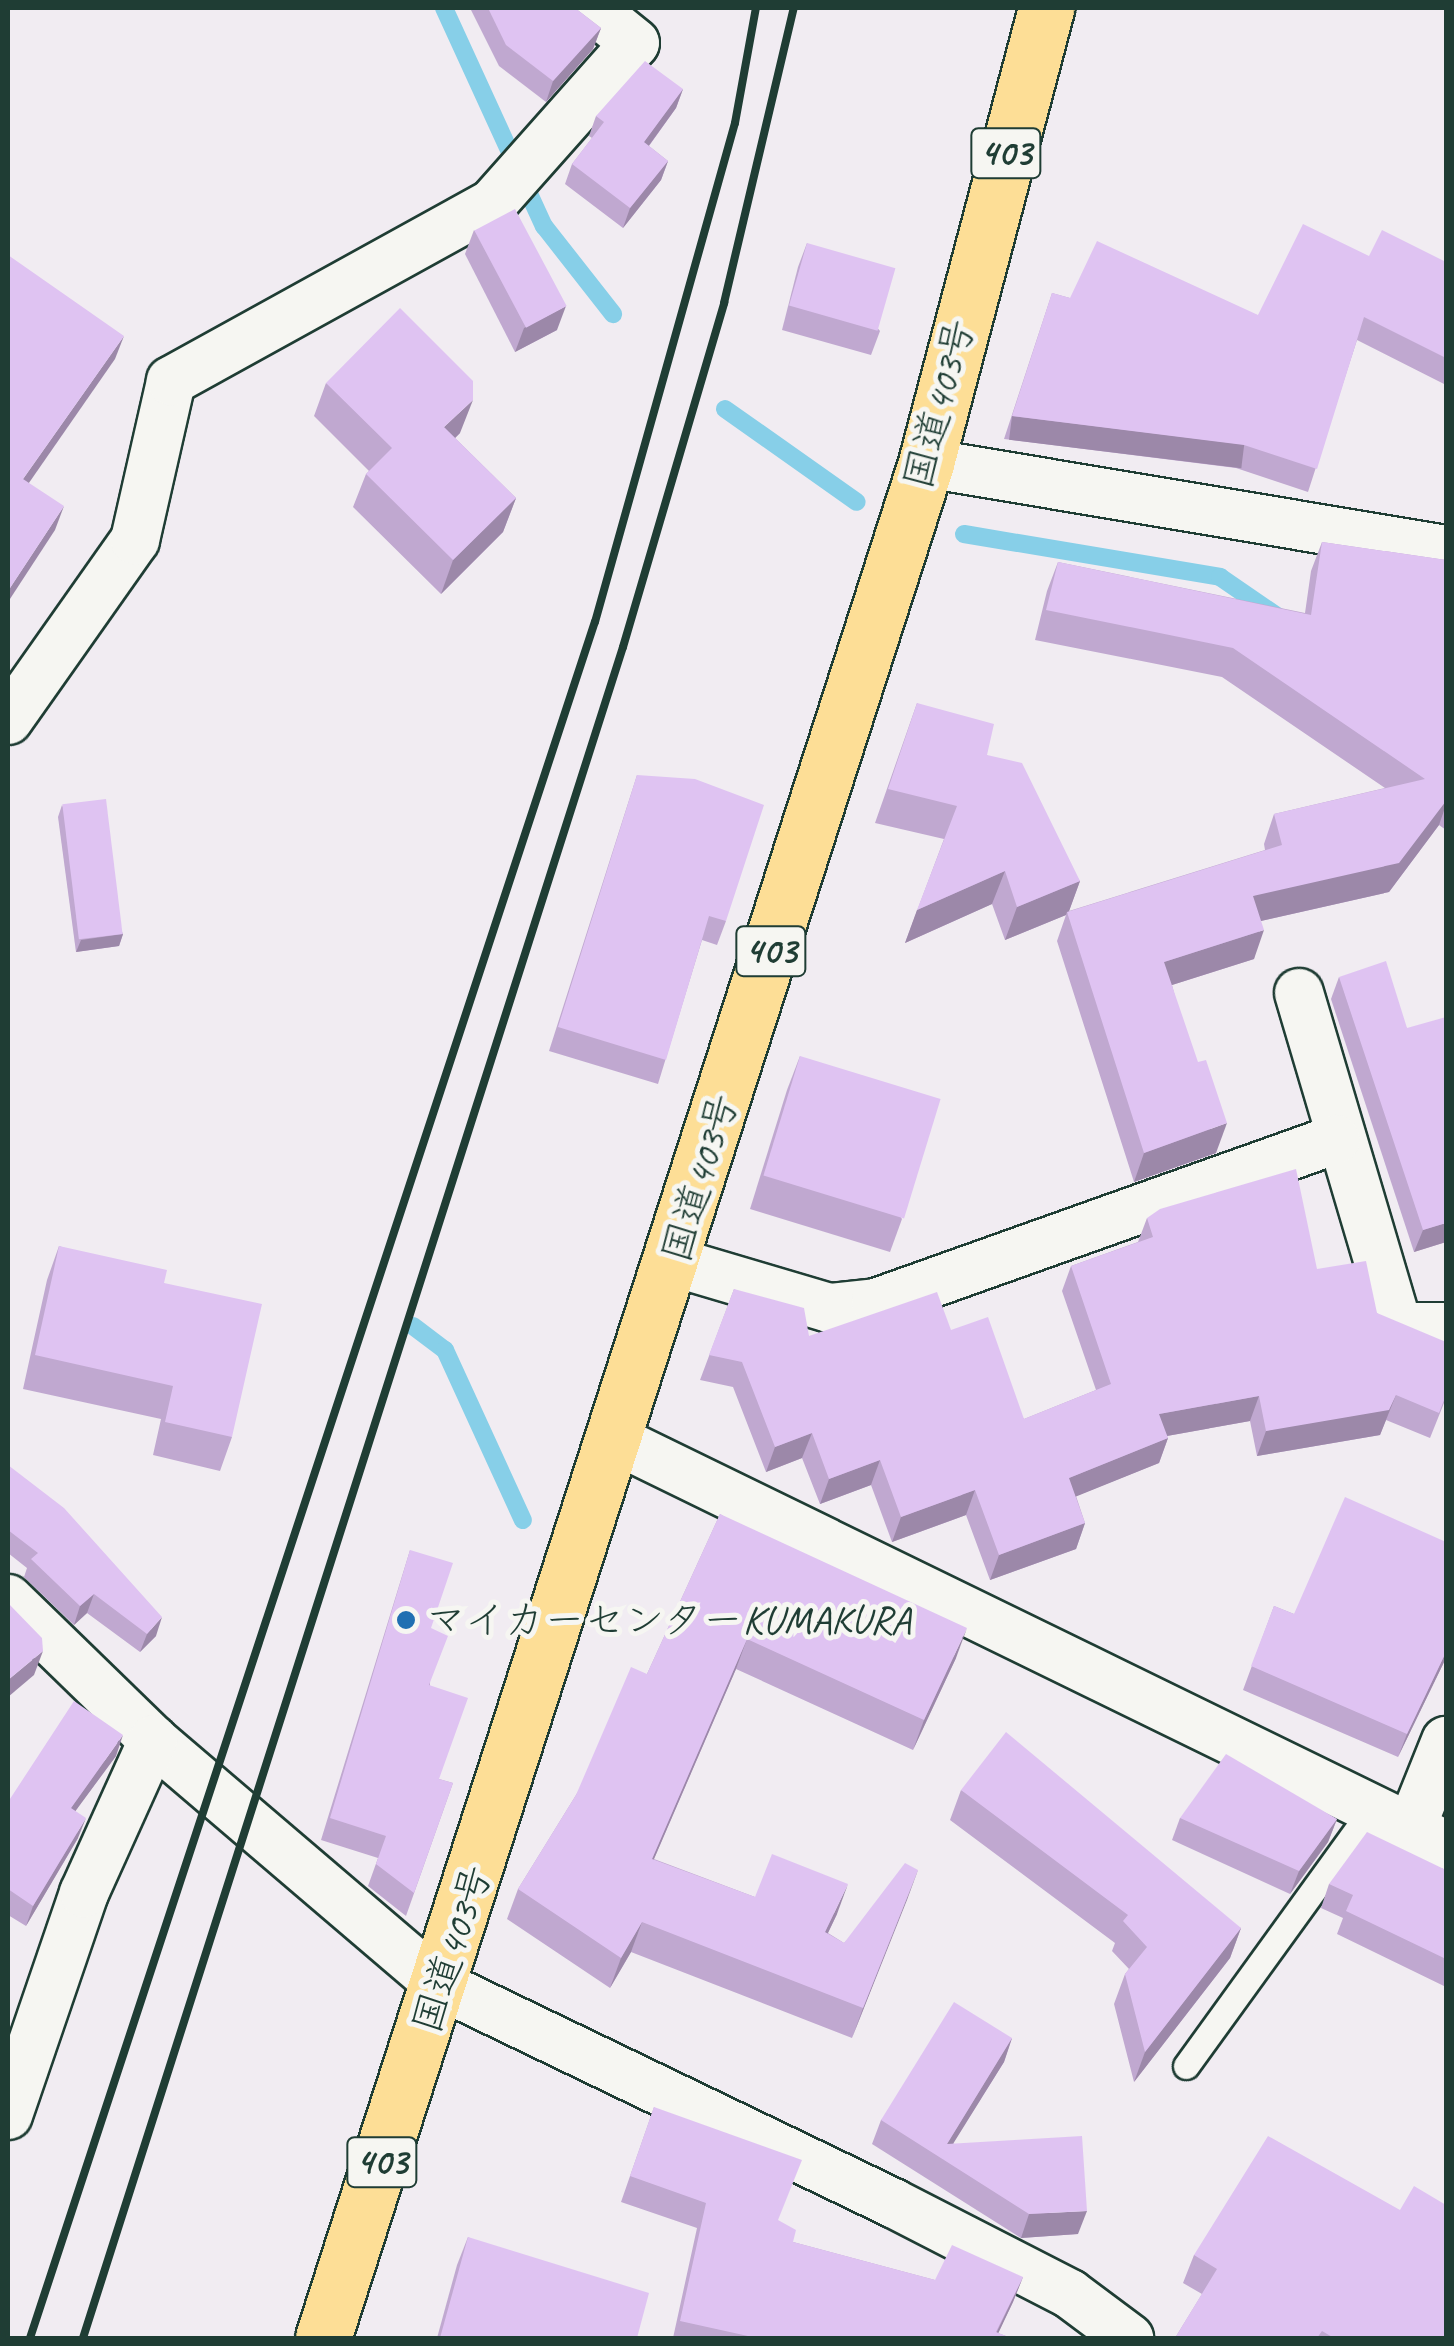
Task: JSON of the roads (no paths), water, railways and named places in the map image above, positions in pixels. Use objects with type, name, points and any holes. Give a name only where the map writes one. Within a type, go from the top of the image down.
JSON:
[{"type":"highway","name":"国道403号","points":[[323,2338],[674,1262],[926,463],[1046,8]]},
{"type":"street","points":[[8,720],[135,540],[171,381],[492,204],[635,42],[592,8]]},
{"type":"street","points":[[926,463],[1446,550]]},
{"type":"street","points":[[1299,993],[1336,1139],[1398,1327],[1446,1327]]},
{"type":"street","points":[[674,1262],[829,1308],[876,1303],[1336,1139]]},
{"type":"street","points":[[616,1440],[1410,1827],[1446,1742]]},
{"type":"street","points":[[8,1599],[153,1740],[440,1985],[910,2212],[1070,2294],[1129,2338]]},
{"type":"street","points":[[8,2115],[14,2068],[84,1894],[153,1740]]},
{"type":"lane","points":[[1186,2066],[1410,1827]]},
{"type":"waterway","points":[[444,8],[544,226],[613,314]]},
{"type":"waterway","points":[[725,409],[857,502]]},
{"type":"waterway","points":[[964,534],[1220,577],[1277,616]]},
{"type":"waterway","points":[[413,1326],[445,1350],[523,1520]]},
{"type":"railway","points":[[30,2338],[595,622],[735,123],[756,8]]},
{"type":"railway","points":[[83,2338],[623,647],[724,303],[794,8]]},
{"type":"place","name":"マイカーセンターKUMAKURA","points":[[406,1620]]}]
